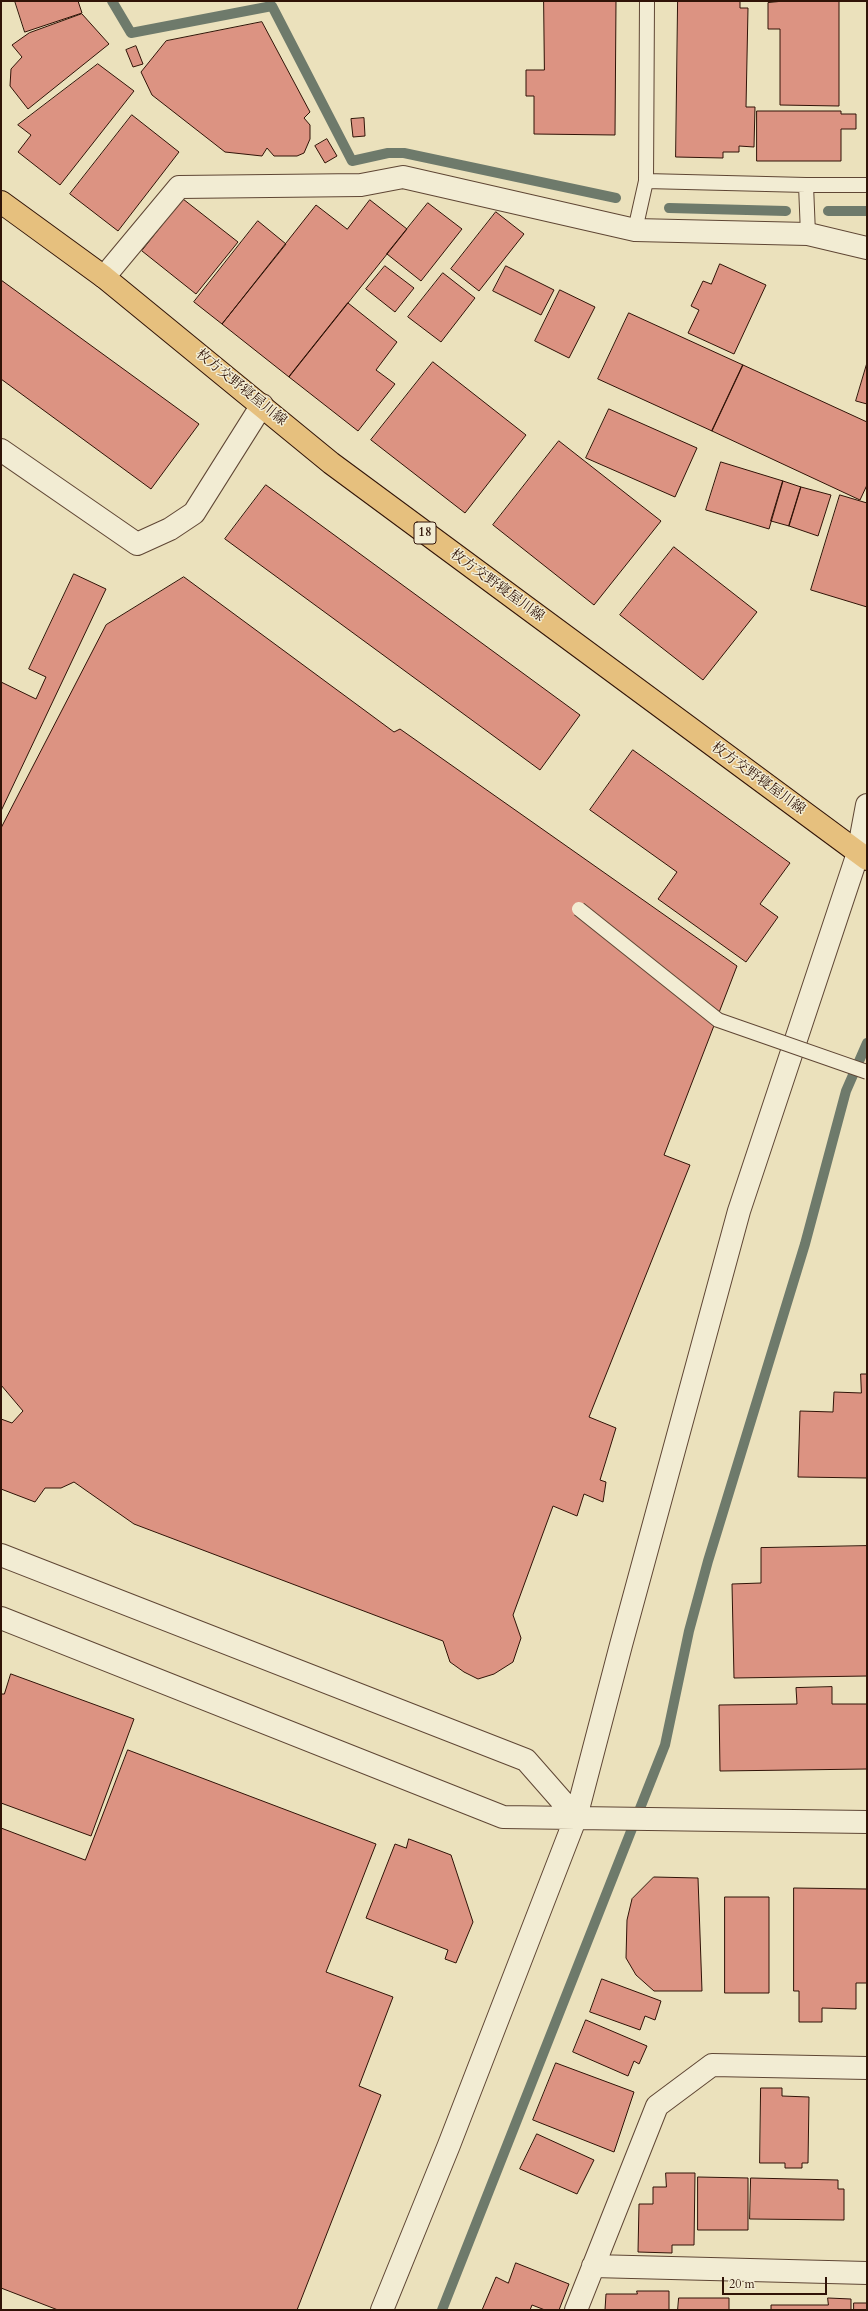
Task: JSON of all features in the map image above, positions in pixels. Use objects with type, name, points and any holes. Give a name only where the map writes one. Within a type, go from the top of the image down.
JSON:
[{"type":"main road","name":"枚方交野寝屋川線","points":[[1,202],[104,277],[262,405],[331,464],[862,856]]},
{"type":"street","points":[[104,277],[179,187],[362,185],[403,177],[635,230],[808,234],[867,248]]},
{"type":"street","points":[[1,450],[136,544],[170,529],[194,513],[262,405]]},
{"type":"street","points":[[382,2310],[449,2145],[576,1817],[621,1645],[739,1211],[862,856],[867,805]]},
{"type":"street","points":[[1,1555],[526,1760],[576,1817]]},
{"type":"street","points":[[1,1618],[503,1817],[867,1822]]},
{"type":"street","points":[[576,2310],[657,2106],[712,2065],[867,2068]]},
{"type":"street","points":[[593,2266],[867,2273]]},
{"type":"lane","points":[[635,230],[646,181],[647,1]]},
{"type":"lane","points":[[646,181],[867,185]]},
{"type":"lane","points":[[806,185],[808,234]]},
{"type":"lane","points":[[579,909],[718,1020],[867,1072]]},
{"type":"building","points":[[15,1],[78,1],[82,13],[25,32]]},
{"type":"building","points":[[544,1],[616,1],[615,135],[534,134],[534,96],[526,96],[526,70],[544,70]]},
{"type":"building","points":[[678,1],[740,1],[740,8],[748,8],[746,107],[755,107],[754,147],[739,146],[739,152],[723,152],[723,158],[676,157]]},
{"type":"building","points":[[784,1],[839,1],[839,106],[780,105],[780,29],[768,29],[768,3]]},
{"type":"building","points":[[82,14],[109,44],[28,109],[10,86],[11,69],[22,57],[12,45],[29,33]]},
{"type":"building","points":[[262,22],[310,112],[304,118],[310,125],[310,139],[304,153],[297,156],[274,156],[267,148],[262,156],[225,152],[152,95],[141,72],[166,41]]},
{"type":"building","points":[[136,46],[143,64],[133,67],[126,50]]},
{"type":"building","points":[[98,64],[134,91],[60,185],[18,152],[31,135],[18,125]]},
{"type":"building","points":[[757,111],[841,111],[841,114],[856,114],[856,129],[841,129],[841,161],[757,161]]},
{"type":"building","points":[[132,115],[179,152],[118,231],[70,194]]},
{"type":"building","points":[[364,118],[365,136],[353,137],[351,119]]},
{"type":"building","points":[[327,139],[337,156],[325,163],[315,146]]},
{"type":"building","points":[[183,199],[238,242],[196,294],[142,251]]},
{"type":"building","points":[[370,200],[407,229],[289,377],[222,324],[316,205],[347,229]]},
{"type":"building","points":[[428,203],[462,229],[421,281],[387,254]]},
{"type":"building","points":[[496,212],[524,234],[479,291],[451,269]]},
{"type":"building","points":[[258,221],[286,244],[222,324],[194,302]]},
{"type":"building","points":[[720,264],[766,285],[734,354],[688,333],[699,310],[691,306],[703,281],[711,284]]},
{"type":"building","points":[[385,266],[414,288],[395,312],[366,289]]},
{"type":"building","points":[[506,266],[554,290],[541,315],[493,291]]},
{"type":"building","points":[[443,273],[475,298],[441,342],[408,317]]},
{"type":"building","points":[[1,280],[199,424],[151,489],[1,379]]},
{"type":"building","points":[[560,290],[595,307],[569,358],[535,341]]},
{"type":"building","points":[[348,303],[397,342],[376,370],[395,384],[358,431],[289,377]]},
{"type":"building","points":[[629,313],[743,365],[712,431],[598,379]]},
{"type":"building","points":[[433,362],[526,435],[465,513],[371,440]]},
{"type":"building","points":[[867,363],[867,404],[856,401]]},
{"type":"building","points":[[743,365],[867,422],[867,485],[860,500],[712,431]]},
{"type":"building","points":[[609,409],[697,448],[675,497],[586,458]]},
{"type":"building","points":[[559,441],[661,521],[594,605],[493,525]]},
{"type":"building","points":[[721,462],[783,481],[769,529],[706,510]]},
{"type":"building","points":[[783,481],[801,487],[789,526],[771,521]]},
{"type":"building","points":[[266,485],[580,715],[540,770],[225,539]]},
{"type":"building","points":[[801,487],[831,495],[818,536],[789,526]]},
{"type":"building","points":[[840,495],[867,503],[867,607],[811,590]]},
{"type":"building","points":[[674,547],[757,612],[703,680],[620,615]]},
{"type":"building","points":[[74,574],[106,589],[1,811],[1,682],[36,699],[46,677],[29,669]]},
{"type":"building","points":[[184,577],[394,732],[400,729],[737,966],[664,1155],[690,1165],[589,1417],[616,1428],[600,1480],[606,1482],[603,1502],[584,1494],[577,1516],[553,1506],[513,1615],[521,1638],[513,1662],[494,1674],[478,1679],[464,1672],[450,1662],[443,1641],[134,1524],[74,1482],[61,1488],[45,1488],[35,1502],[1,1489],[1,1419],[12,1423],[23,1411],[1,1385],[1,828],[106,625]]},
{"type":"building","points":[[633,750],[790,863],[760,904],[778,917],[746,962],[658,899],[677,872],[590,810]]},
{"type":"building","points":[[861,1374],[867,1374],[867,1478],[798,1477],[800,1411],[833,1412],[834,1392],[861,1393]]},
{"type":"building","points":[[867,1546],[867,1676],[734,1678],[732,1584],[761,1583],[761,1548]]},
{"type":"building","points":[[11,1674],[134,1719],[91,1836],[1,1803],[1,1694],[4,1694]]},
{"type":"building","points":[[832,1687],[832,1704],[867,1704],[867,1769],[720,1771],[719,1705],[797,1704],[796,1688]]},
{"type":"building","points":[[128,1750],[376,1844],[326,1972],[393,1997],[359,2086],[381,2095],[297,2310],[58,2310],[1,2288],[1,1828],[85,1860]]},
{"type":"building","points":[[409,1839],[451,1855],[473,1922],[456,1963],[445,1959],[448,1950],[366,1918],[395,1844],[406,1848]]},
{"type":"building","points":[[654,1877],[698,1878],[702,1991],[654,1991],[636,1975],[626,1958],[627,1920],[632,1899]]},
{"type":"building","points":[[794,1888],[867,1889],[867,1983],[856,1983],[856,2009],[822,2008],[822,2022],[799,2022],[799,1991],[794,1991]]},
{"type":"building","points":[[725,1897],[769,1897],[769,1993],[725,1993]]},
{"type":"building","points":[[602,1979],[661,2001],[655,2020],[645,2016],[640,2030],[590,2012]]},
{"type":"building","points":[[586,2020],[647,2046],[639,2064],[634,2061],[628,2076],[573,2052]]},
{"type":"building","points":[[556,2063],[634,2092],[614,2152],[533,2120]]},
{"type":"building","points":[[761,2088],[782,2088],[782,2096],[809,2097],[808,2163],[802,2163],[802,2168],[785,2168],[785,2163],[760,2163]]},
{"type":"building","points":[[537,2134],[594,2160],[577,2194],[520,2169]]},
{"type":"building","points":[[666,2173],[695,2173],[694,2245],[672,2245],[672,2253],[638,2252],[639,2204],[653,2204],[653,2187],[666,2187]]},
{"type":"building","points":[[698,2177],[748,2178],[748,2230],[698,2230]]},
{"type":"building","points":[[751,2178],[838,2180],[838,2189],[844,2189],[844,2220],[750,2219]]},
{"type":"building","points":[[516,2263],[569,2284],[559,2310],[545,2310],[532,2305],[530,2310],[482,2310],[496,2277],[508,2283]]},
{"type":"building","points":[[637,2291],[669,2291],[669,2310],[605,2310],[606,2294],[637,2294]]},
{"type":"building","points":[[679,2298],[729,2298],[729,2310],[678,2310]]},
{"type":"building","points":[[828,2298],[851,2299],[851,2310],[771,2310],[771,2305],[828,2305]]},
{"type":"building","points":[[854,2303],[867,2303],[867,2310],[854,2310]]},
{"type":"waterway","points":[[112,1],[131,33],[272,6],[352,161],[388,153],[404,153],[616,198]]},
{"type":"waterway","points":[[669,208],[786,211]]},
{"type":"waterway","points":[[828,211],[867,211]]},
{"type":"waterway","points":[[442,2310],[665,1745],[689,1631],[708,1561],[805,1244],[846,1091],[867,1043]]}]
